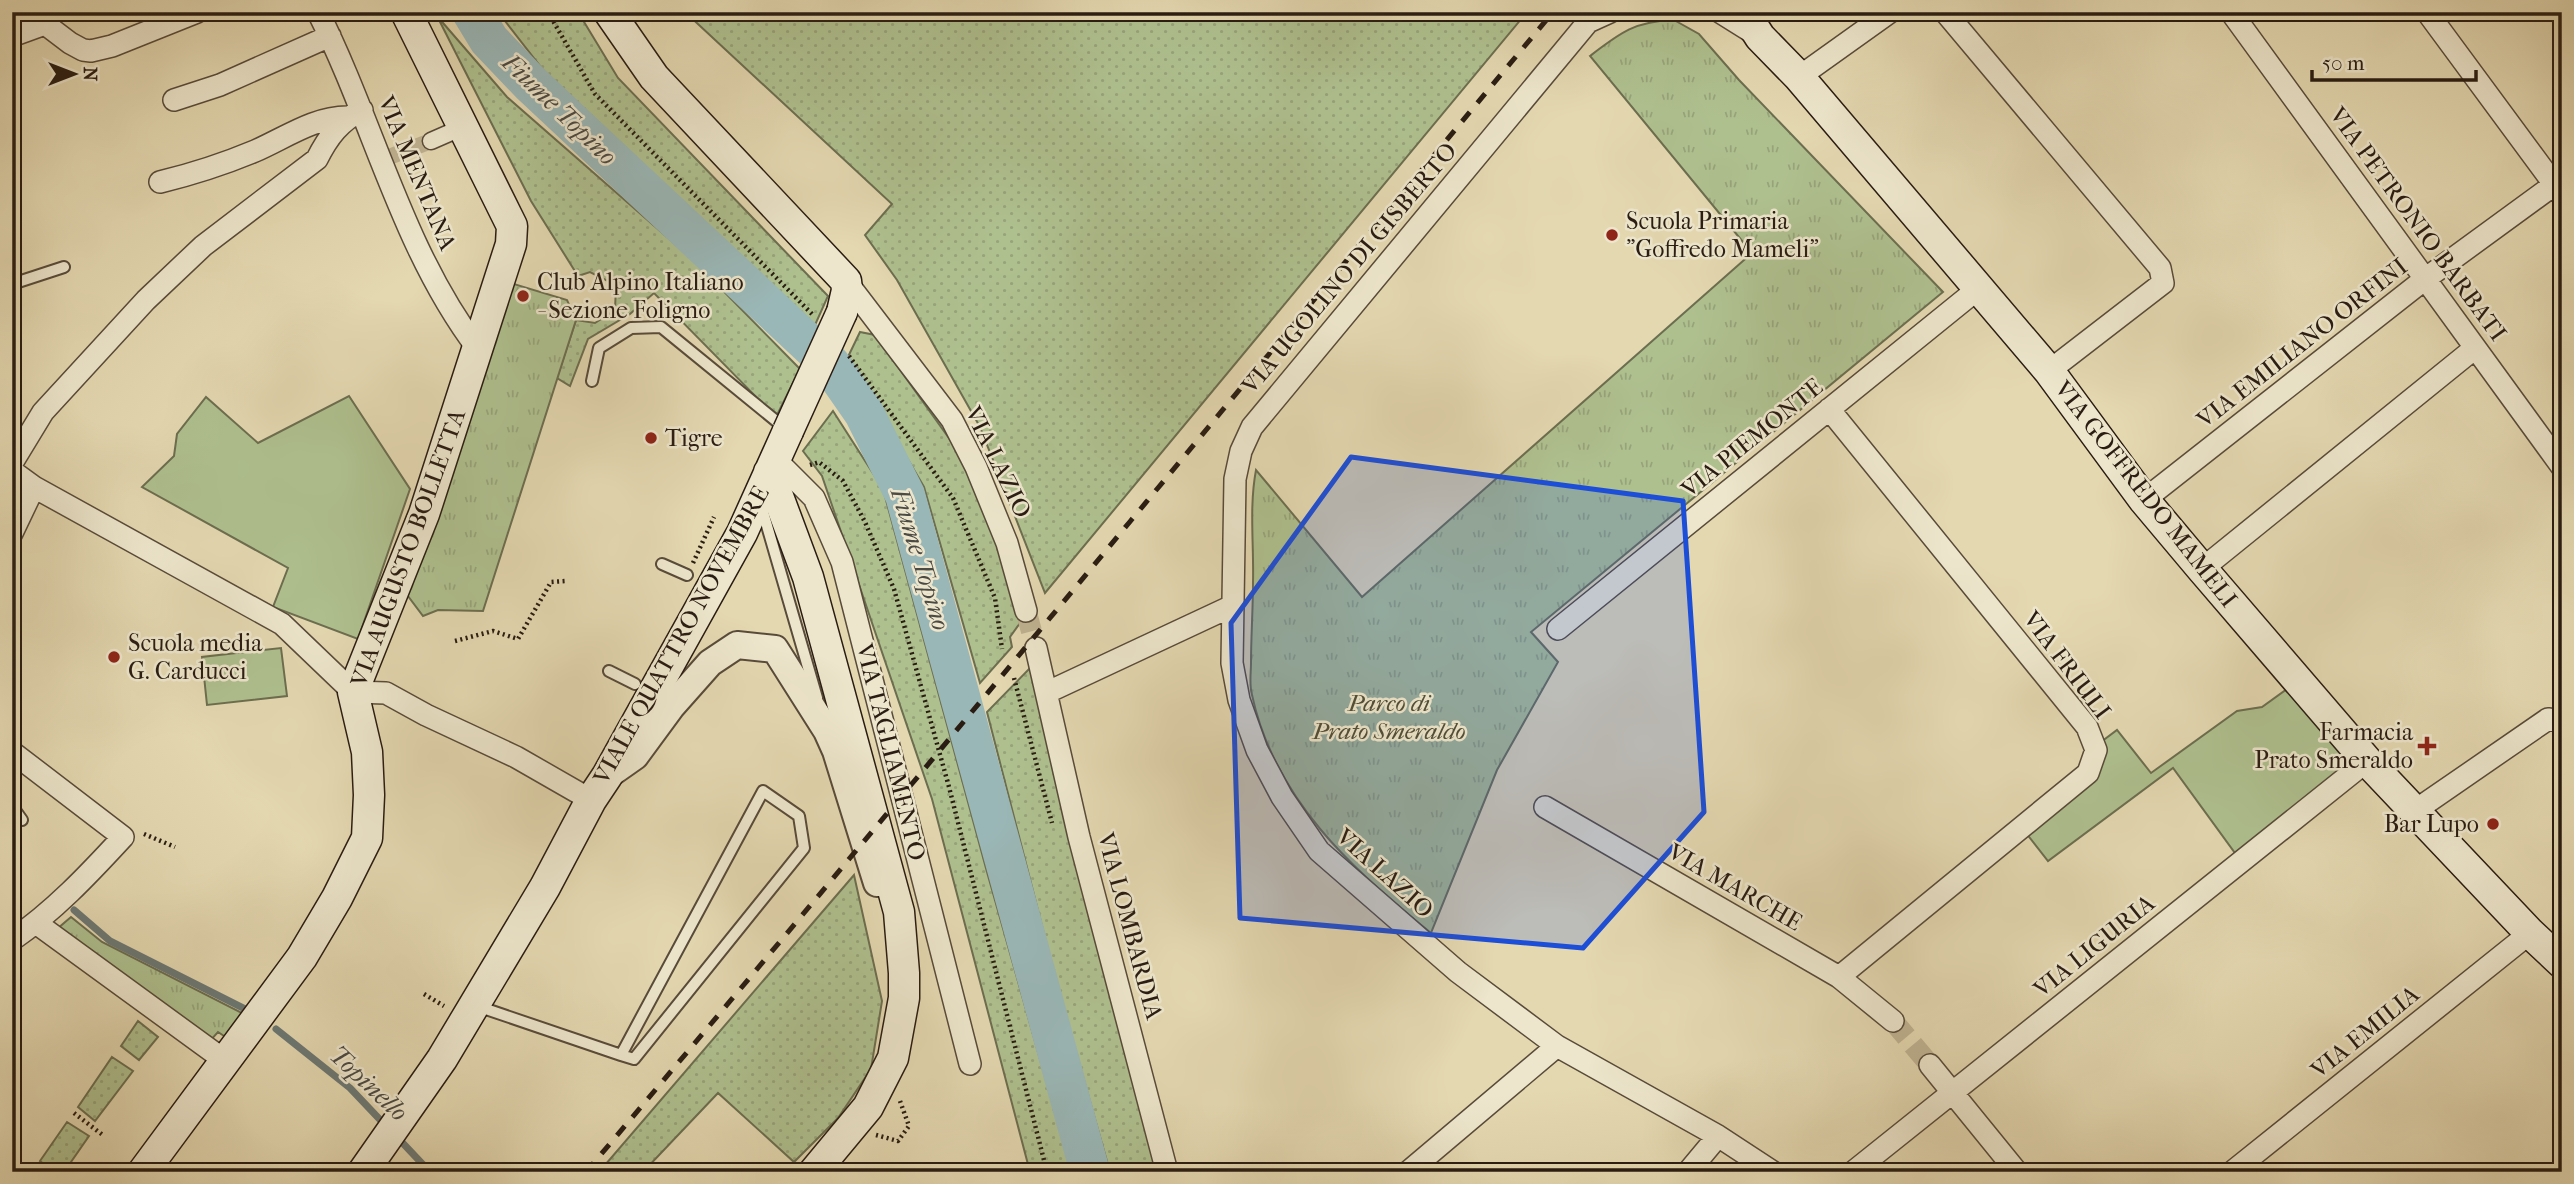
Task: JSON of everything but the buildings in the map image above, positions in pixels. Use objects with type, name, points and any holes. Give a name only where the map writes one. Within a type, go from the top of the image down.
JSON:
[{"type":"main road","name":"VIA AUGUSTO BOLLETTA","points":[[143,1172],[302,957],[337,898],[367,838],[367,752],[353,692],[424,514],[511,244],[512,226],[406,12]]},
{"type":"main road","points":[[609,12],[654,77],[846,281]]},
{"type":"main road","name":"VIA GOFFREDO MAMELI","points":[[1752,24],[2049,371],[2144,500],[2367,761],[2530,933],[2562,963]]},
{"type":"main road","name":"VIALE QUATTRO NOVEMBRE","points":[[363,1172],[442,1059],[545,887],[773,475],[828,314],[847,290],[846,281]]},
{"type":"main road","name":"VIA TAGLIAMENTO","points":[[773,475],[808,576],[899,912],[902,943],[904,998],[893,1058],[868,1107],[814,1172]]},
{"type":"street","points":[[12,36],[42,18],[70,43],[91,51],[112,46],[197,12]]},
{"type":"street","name":"VIA MENTANA","points":[[318,12],[330,36],[355,113],[385,158],[400,208],[425,263],[478,349]]},
{"type":"street","name":"VIA UGOLINO DI GISBERTO","points":[[1232,606],[1235,479],[1241,451],[1252,427],[1588,22],[1610,12]]},
{"type":"street","points":[[1720,12],[1752,24]]},
{"type":"street","points":[[1799,77],[1890,12]]},
{"type":"street","points":[[1945,12],[2160,268],[2163,277],[2163,283],[2049,371]]},
{"type":"street","name":"VIA PETRONIO BARBATI","points":[[2231,12],[2562,467]]},
{"type":"street","points":[[2427,12],[2559,186]]},
{"type":"street","points":[[174,100],[220,85],[330,36]]},
{"type":"street","points":[[160,182],[200,172],[254,152],[328,117],[355,113]]},
{"type":"street","points":[[12,463],[43,412],[146,300],[203,246],[317,159],[326,140],[355,113]]},
{"type":"street","points":[[431,141],[463,127]]},
{"type":"street","name":"VIA EMILIANO ORFINI","points":[[2144,500],[2425,279],[2559,186]]},
{"type":"street","name":"VIA LAZIO","points":[[846,281],[952,420],[976,467],[1007,543],[1026,611]]},
{"type":"street","name":"VIA PIEMONTE","points":[[1558,629],[1979,288]]},
{"type":"street","points":[[2202,569],[2475,348]]},
{"type":"street","name":"VIA FRIULI","points":[[1829,409],[2087,727],[2096,750],[2088,773],[1839,977]]},
{"type":"street","points":[[12,471],[34,487],[282,624],[353,692],[386,693],[516,757],[599,788]]},
{"type":"street","name":"VIA TAGLIAMENTO","points":[[773,475],[814,499],[842,562],[970,1064]]},
{"type":"street","points":[[12,533],[34,487]]},
{"type":"street","points":[[1036,648],[1048,692],[1232,606]]},
{"type":"street","name":"VIA LAZIO","points":[[1232,606],[1232,663],[1238,700],[1257,750],[1282,797],[1318,850],[1458,972],[1556,1046],[1717,1136],[1773,1172]]},
{"type":"street","name":"VIA TAGLIAMENTO","points":[[599,788],[635,756],[671,707],[710,663],[737,645],[775,649],[827,731],[886,908],[902,943]]},
{"type":"street","name":"VIA LOMBARDIA","points":[[1048,692],[1079,837],[1167,1172]]},
{"type":"street","points":[[2416,810],[2549,719],[2562,721]]},
{"type":"street","points":[[12,752],[122,837],[77,886],[36,923],[12,940]]},
{"type":"street","name":"VIA LIGURIA","points":[[1853,1172],[2367,761]]},
{"type":"street","name":"VIA MARCHE","points":[[1545,807],[1839,977],[1893,1021]]},
{"type":"street","points":[[36,923],[224,1060]]},
{"type":"street","name":"VIA EMILIA","points":[[2232,1172],[2530,933]]},
{"type":"street","points":[[1408,1172],[1556,1046]]},
{"type":"street","points":[[1930,1065],[2017,1172]]},
{"type":"street","points":[[1688,1172],[1717,1136]]},
{"type":"lane","points":[[12,284],[64,267]]},
{"type":"lane","points":[[592,380],[599,348],[631,328],[661,327],[788,431]]},
{"type":"lane","points":[[773,475],[827,731]]},
{"type":"lane","points":[[662,564],[687,575]]},
{"type":"lane","points":[[609,671],[635,684]]},
{"type":"lane","points":[[474,1005],[621,1055],[634,1059],[804,848],[799,817],[763,791],[621,1055]]},
{"type":"lane","points":[[12,806],[22,820]]},
{"type":"path","points":[[548,12],[595,94],[828,314]]},
{"type":"path","points":[[849,355],[953,498],[995,598],[1002,649]]},
{"type":"path","points":[[773,475],[819,462],[843,481],[865,522],[894,589],[949,787],[1047,1172]]},
{"type":"path","points":[[456,641],[493,631],[518,639],[551,582],[566,580]]},
{"type":"path","points":[[424,994],[445,1007]]},
{"type":"path","points":[[74,1113],[104,1136]]},
{"type":"highlighted area","points":[[1351,457],[1683,501],[1704,812],[1583,948],[1240,918],[1231,623]]},
{"type":"green space","points":[[498,12],[578,12],[618,78],[828,296],[815,325],[551,80]]},
{"type":"green space","points":[[685,12],[1527,12],[1045,593],[980,427],[897,280],[865,235],[892,204]]},
{"type":"green space","points":[[437,16],[507,97],[691,258],[800,369],[776,417],[654,293],[630,314],[588,339],[570,386],[557,378],[576,320],[595,323],[615,310],[616,285],[590,272],[578,276],[531,201]]},
{"type":"green space","name":"Parco di Prato Smeraldo","points":[[1674,20],[1699,34],[1739,80],[1943,292],[1531,632],[1558,662],[1497,770],[1431,933],[1373,884],[1320,829],[1297,799],[1278,767],[1263,732],[1250,683],[1252,512],[1256,470],[1362,597],[1752,253],[1590,56],[1610,41],[1638,26]]},
{"type":"green space","points":[[504,281],[567,300],[576,320],[483,611],[438,610],[423,616],[402,588]]},
{"type":"green space","points":[[860,332],[875,335],[956,448],[1004,555],[1020,623],[1010,637],[1012,647],[980,683],[924,487],[871,396],[846,361]]},
{"type":"green space","points":[[349,396],[410,489],[358,639],[273,607],[288,568],[142,487],[174,456],[177,434],[206,397],[258,443]]},
{"type":"green space","points":[[833,411],[883,489],[1072,1172],[1030,1172],[932,799],[822,476],[803,451]]},
{"type":"green space","points":[[281,648],[287,696],[207,705],[202,657]]},
{"type":"green space","points":[[1033,665],[1161,1172],[1110,1172],[1059,992],[987,712]]},
{"type":"green space","points":[[2291,686],[2356,760],[2235,853],[2173,768],[2048,861],[2026,833],[2101,742],[2117,730],[2151,773],[2237,711],[2262,707]]},
{"type":"green space","points":[[854,875],[882,1001],[871,1069],[838,1118],[794,1162],[718,1093],[643,1172],[599,1172]]},
{"type":"green space","points":[[71,917],[102,942],[246,1015],[227,1038],[218,1032],[209,1042],[57,929]]},
{"type":"green space","points":[[138,1021],[158,1037],[139,1060],[121,1046]]},
{"type":"green space","points":[[112,1057],[133,1071],[95,1121],[78,1107]]},
{"type":"green space","points":[[67,1122],[89,1136],[64,1172],[53,1172],[40,1161]]},
{"type":"waterway","name":"Fiume Topino","points":[[472,12],[489,40],[531,84],[830,364],[864,413],[905,495],[1090,1172]]},
{"type":"waterway","name":"Topinello","points":[[74,910],[110,941],[249,1011]]},
{"type":"waterway","name":"Topinello","points":[[276,1029],[350,1088],[386,1126]]},
{"type":"waterway","name":"Topinello","points":[[397,1137],[430,1172]]},
{"type":"tunnel","points":[[389,157],[431,141]]},
{"type":"tunnel","points":[[1026,611],[1036,648]]},
{"type":"tunnel","points":[[1893,1021],[1930,1065]]},
{"type":"railway","points":[[586,1172],[1553,12]]},
{"type":"place","name":"Scuola Primaria \"Goffredo Mameli\"","points":[[1612,235]]},
{"type":"place","name":"Club Alpino Italiano - Sezione Foligno","points":[[523,296]]},
{"type":"place","name":"Tigre","points":[[651,438]]},
{"type":"place","name":"Scuola media G. Carducci","points":[[114,657]]},
{"type":"place","name":"Farmacia Prato Smeraldo","points":[[2427,746]]},
{"type":"place","name":"Bar Lupo","points":[[2493,824]]}]
